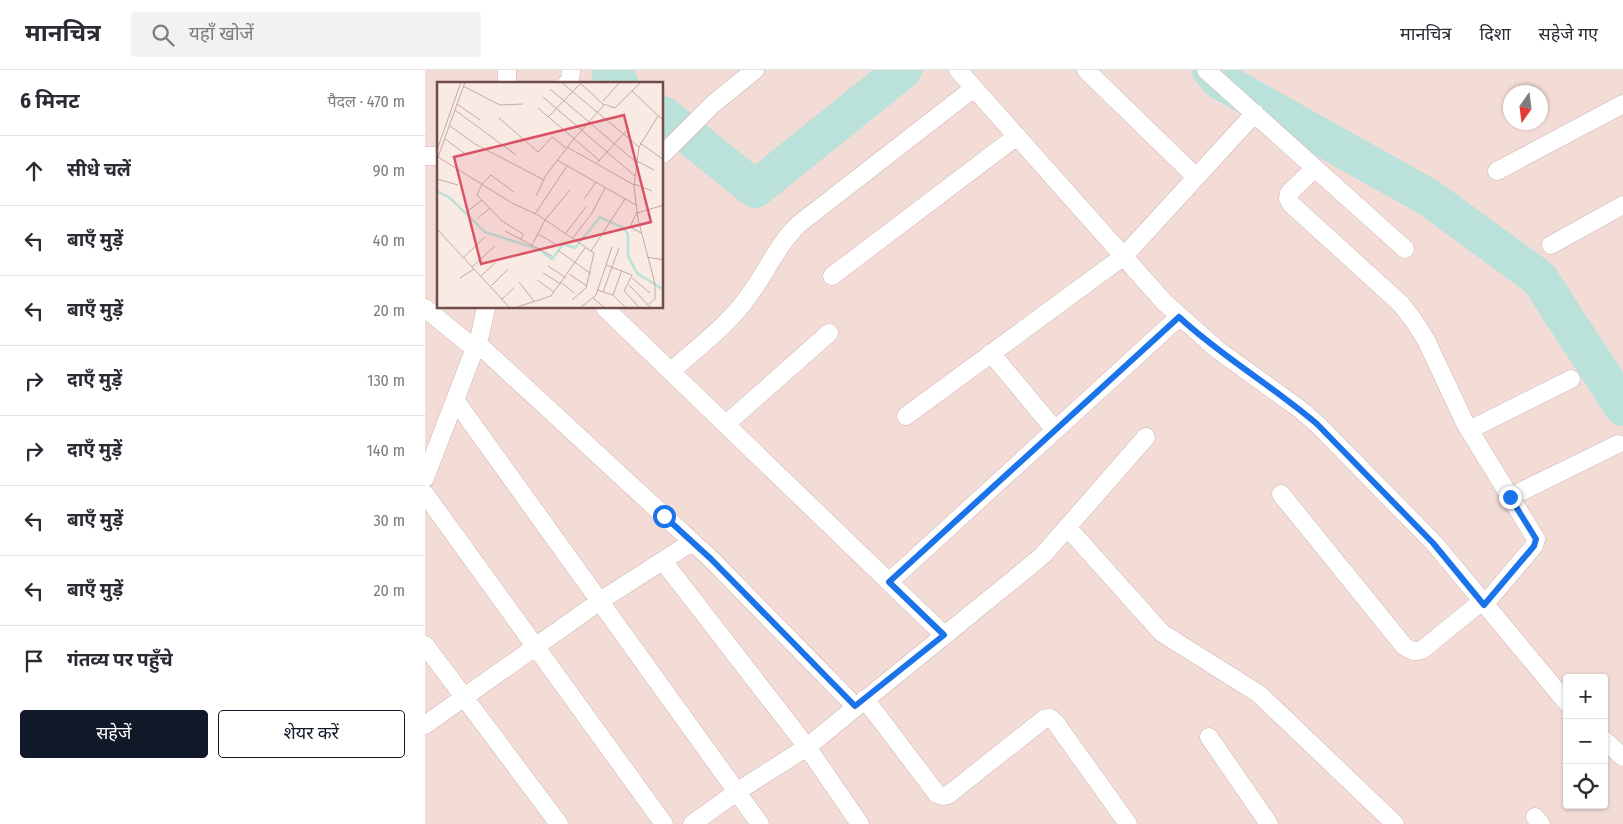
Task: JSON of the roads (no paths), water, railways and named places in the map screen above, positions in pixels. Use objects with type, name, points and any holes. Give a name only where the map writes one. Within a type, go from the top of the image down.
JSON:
[{"type":"street","points":[[568,82],[571,70]]},
{"type":"street","points":[[664,153],[713,104],[755,70]]},
{"type":"street","points":[[958,70],[1179,317],[1218,350],[1301,410],[1317,424],[1433,543],[1563,698]]},
{"type":"street","points":[[1086,70],[1196,177]]},
{"type":"street","points":[[1206,70],[1405,249]]},
{"type":"street","points":[[671,371],[727,323],[749,296],[793,230],[974,88]]},
{"type":"street","points":[[1497,170],[1623,104]]},
{"type":"street","points":[[906,416],[1124,256],[1255,113]]},
{"type":"street","points":[[832,276],[1017,136]]},
{"type":"street","points":[[1281,494],[1404,646],[1415,652],[1422,650],[1483,604],[1534,546],[1536,539],[1469,430],[1426,340],[1405,310],[1291,204],[1288,198],[1289,192],[1315,168]]},
{"type":"street","points":[[1551,245],[1623,205]]},
{"type":"street","points":[[425,308],[476,346],[692,542],[860,703],[937,794],[943,796],[948,794],[1044,718],[1050,718],[1055,722],[1128,824]]},
{"type":"street","points":[[425,478],[476,346],[486,309]]},
{"type":"street","points":[[606,309],[944,635]]},
{"type":"street","points":[[889,582],[1179,317]]},
{"type":"street","points":[[726,424],[829,333]]},
{"type":"street","points":[[991,353],[1055,430]]},
{"type":"street","points":[[1469,430],[1571,379]]},
{"type":"street","points":[[455,400],[760,824]]},
{"type":"street","points":[[692,824],[737,792],[807,747],[1043,555],[1146,436]]},
{"type":"street","points":[[1510,497],[1618,444]]},
{"type":"street","points":[[425,494],[664,824]]},
{"type":"street","points":[[1067,527],[1162,634],[1259,694],[1395,824]]},
{"type":"street","points":[[425,725],[600,601],[692,542]]},
{"type":"street","points":[[663,561],[807,747],[860,824]]},
{"type":"street","points":[[425,645],[559,824]]},
{"type":"street","points":[[1209,737],[1269,824]]},
{"type":"street","points":[[1608,744],[1623,757]]},
{"type":"waterway","points":[[610,70],[612,78],[617,82]]},
{"type":"waterway","points":[[664,116],[755,189],[903,70]]},
{"type":"waterway","points":[[1211,70],[1219,80],[1428,197],[1539,278],[1623,407]]}]
